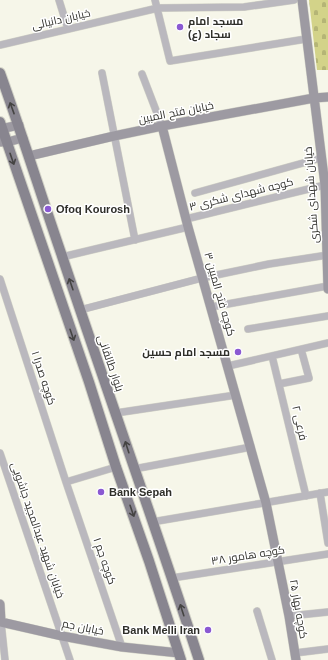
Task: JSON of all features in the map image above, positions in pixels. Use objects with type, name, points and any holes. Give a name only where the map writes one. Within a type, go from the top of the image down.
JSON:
[{"type":"main road","name":"بلوار طالقانی","points":[[0,73],[19,125],[62,257],[199,660]]},
{"type":"main road","points":[[1,127],[3,142],[89,382],[180,657]]},
{"type":"main road","points":[[65,314],[80,310]]},
{"type":"street","points":[[59,0],[68,29]]},
{"type":"street","points":[[155,0],[170,61],[306,39]]},
{"type":"street","name":"خیابان دانیالی","points":[[0,45],[158,8],[244,7],[294,0]]},
{"type":"street","points":[[302,0],[314,98]]},
{"type":"street","points":[[102,73],[136,240]]},
{"type":"street","points":[[142,74],[162,126]]},
{"type":"street","name":"خیابان فتح المبین","points":[[29,156],[162,126],[314,98],[328,97]]},
{"type":"street","name":"خیابان شهدای شکری","points":[[314,98],[323,154],[327,196],[328,289]]},
{"type":"street","points":[[1,127],[19,125]]},
{"type":"street","name":"کوچه فتح المبین ۳","points":[[162,126],[202,278],[266,503],[278,561]]},
{"type":"street","points":[[3,142],[23,138]]},
{"type":"street","points":[[196,193],[323,154]]},
{"type":"street","name":"کوچه شهدای شکری ۳","points":[[62,257],[136,240],[187,223],[325,185]]},
{"type":"street","points":[[80,310],[202,278],[270,264],[328,255]]},
{"type":"street","name":"کوچه صدرا ۱","points":[[0,279],[66,482]]},
{"type":"street","points":[[211,307],[328,286]]},
{"type":"street","points":[[248,329],[328,316]]},
{"type":"street","points":[[228,366],[328,343]]},
{"type":"street","points":[[279,384],[309,378],[301,349]]},
{"type":"street","name":"فرعی ۲","points":[[272,356],[306,496]]},
{"type":"street","points":[[116,413],[236,395]]},
{"type":"street","points":[[134,469],[251,447]]},
{"type":"street","name":"خیابان شهید عبدالمجید جاشویی","points":[[0,454],[70,660]]},
{"type":"street","points":[[66,482],[116,467]]},
{"type":"street","name":"کوچه جم ۱","points":[[66,482],[122,647]]},
{"type":"street","points":[[152,522],[328,492]]},
{"type":"street","points":[[320,493],[328,543]]},
{"type":"street","name":"کوچه هامور ۳۸","points":[[172,578],[328,554]]},
{"type":"street","name":"کوچه بهار ۲۵","points":[[278,561],[289,616],[295,657]]},
{"type":"street","points":[[0,604],[2,645],[5,660]]},
{"type":"street","points":[[257,611],[272,660]]},
{"type":"street","points":[[289,616],[328,612]]},
{"type":"street","name":"خیابان جم","points":[[1,622],[62,636],[180,657]]},
{"type":"street","points":[[295,657],[328,649]]},
{"type":"green space","points":[[309,0],[328,0],[328,70],[317,70]]},
{"type":"place","name":"مسجد امام سجاد (ع)","points":[[180,27]]},
{"type":"place","name":"Ofoq Kourosh","points":[[48,209]]},
{"type":"place","name":"مسجد امام حسین","points":[[238,352]]},
{"type":"place","name":"Bank Sepah","points":[[101,492]]},
{"type":"place","name":"Bank Melli Iran","points":[[208,630]]}]
